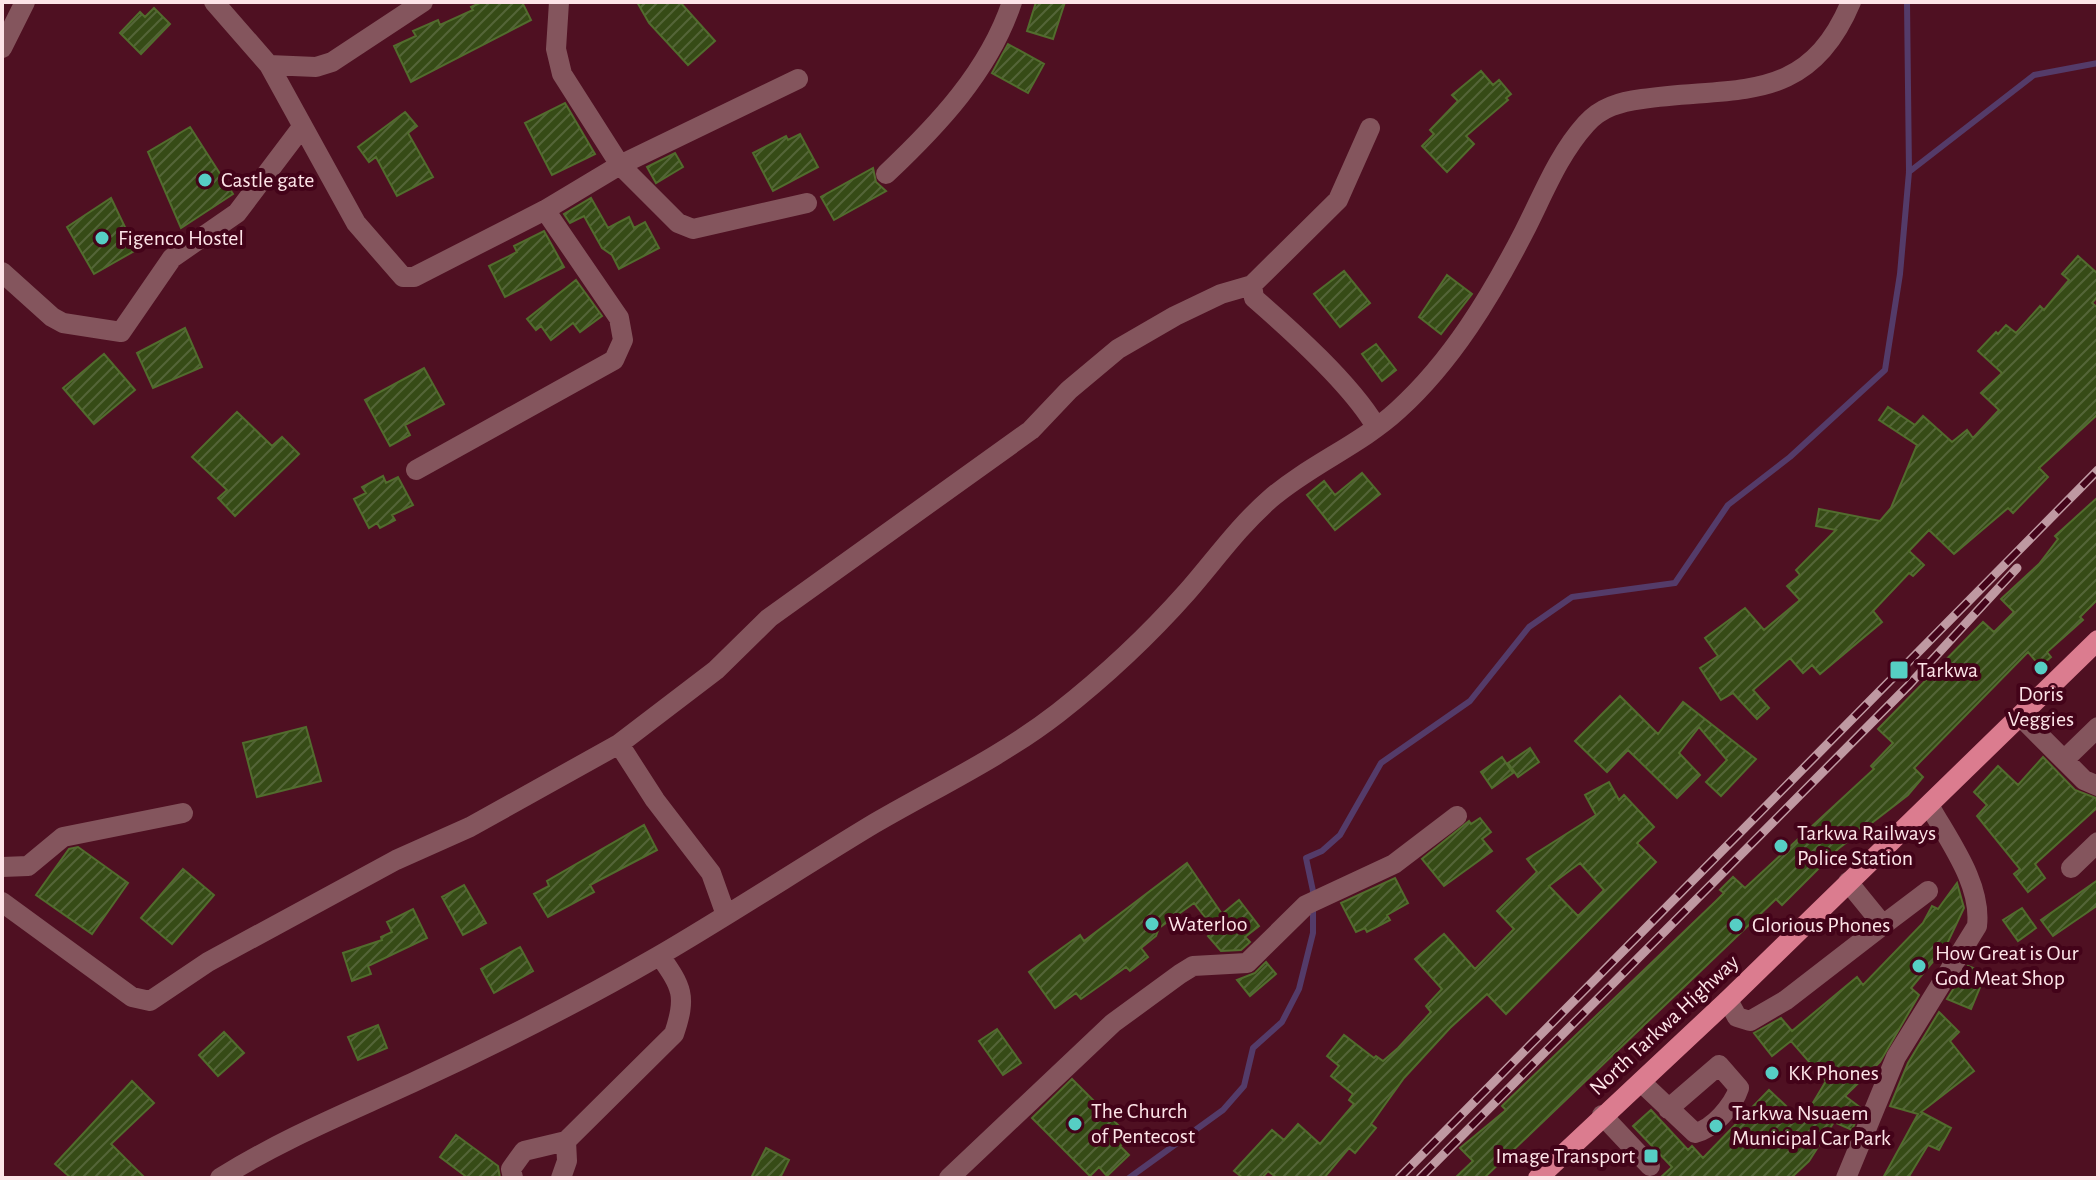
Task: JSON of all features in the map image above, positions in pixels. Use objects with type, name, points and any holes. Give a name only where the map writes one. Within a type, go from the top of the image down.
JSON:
[{"type":"main road","name":"North Tarkwa Highway","points":[[1545,1175],[1602,1115],[1728,1000],[2098,640]]},
{"type":"street","points":[[214,2],[269,65],[356,223],[403,277],[414,277],[545,210],[620,165],[798,79]]},
{"type":"street","points":[[269,65],[316,67],[332,62],[423,2]]},
{"type":"street","points":[[559,2],[557,62],[620,165],[686,228],[719,224],[807,203]]},
{"type":"street","points":[[886,174],[945,115],[975,75],[1002,31],[1012,2]]},
{"type":"street","points":[[220,1178],[331,1116],[410,1084],[541,1021],[660,956],[876,823],[974,769],[1056,715],[1129,652],[1188,591],[1235,531],[1275,494],[1346,449],[1396,412],[1478,314],[1554,168],[1588,120],[1615,103],[1747,89],[1790,79],[1815,60],[1843,22],[1851,2]]},
{"type":"street","points":[[2,48],[15,9]]},
{"type":"street","points":[[2,272],[52,317],[63,323],[121,332],[172,258],[237,213],[302,127]]},
{"type":"street","points":[[2,902],[132,997],[150,1001],[208,962],[396,860],[470,827],[619,744],[716,670],[780,609],[1031,430],[1069,390],[1118,349],[1221,294],[1252,285],[1338,200],[1370,128]]},
{"type":"street","points":[[416,470],[614,360],[623,340],[619,318],[545,210]]},
{"type":"street","points":[[1252,285],[1254,298],[1291,330],[1362,403],[1375,425]]},
{"type":"street","points":[[2020,716],[2084,780],[2098,786]]},
{"type":"street","points":[[2064,760],[2098,727]]},
{"type":"street","points":[[619,744],[655,800],[711,873],[726,915]]},
{"type":"street","points":[[1846,1178],[1896,1057],[1977,926],[1979,906],[1974,889],[1929,805]]},
{"type":"street","points":[[2,867],[28,866],[63,837],[183,813]]},
{"type":"street","points":[[949,1178],[1113,1023],[1193,966],[1233,967],[1247,963],[1306,905],[1326,893],[1359,884],[1394,864],[1457,816]]},
{"type":"street","points":[[2071,868],[2098,842]]},
{"type":"street","points":[[1848,882],[1883,925]]},
{"type":"street","points":[[1728,1000],[1737,1017],[1750,1021],[1786,1000],[1928,891]]},
{"type":"street","points":[[513,1178],[511,1169],[524,1151],[566,1141],[674,1034],[682,1011],[681,986],[660,956]]},
{"type":"street","points":[[1641,1082],[1668,1109]]},
{"type":"street","points":[[1602,1115],[1650,1166]]},
{"type":"street","points":[[561,1178],[567,1161],[566,1141]]},
{"type":"building","points":[[482,2],[522,2],[531,20],[411,82],[394,46],[416,36],[413,31],[438,20],[440,25],[473,10],[471,7]]},
{"type":"building","points":[[637,2],[680,2],[715,41],[688,65],[649,23]]},
{"type":"building","points":[[1036,2],[1065,2],[1053,39],[1027,31]]},
{"type":"building","points":[[154,8],[170,24],[141,54],[120,33],[140,12],[145,17]]},
{"type":"building","points":[[1008,44],[1044,64],[1028,93],[992,73]]},
{"type":"building","points":[[1481,71],[1493,85],[1499,80],[1511,94],[1466,136],[1474,144],[1447,172],[1422,146],[1434,134],[1430,130],[1458,101],[1452,95]]},
{"type":"building","points":[[565,103],[595,154],[552,175],[525,123]]},
{"type":"building","points":[[405,112],[417,126],[408,133],[433,177],[397,196],[376,157],[369,162],[358,147]]},
{"type":"building","points":[[190,127],[233,194],[181,228],[148,152]]},
{"type":"building","points":[[800,134],[818,167],[773,191],[753,153],[786,136],[788,140]]},
{"type":"building","points":[[675,153],[683,167],[656,183],[647,167]]},
{"type":"building","points":[[873,168],[876,182],[886,191],[834,220],[821,197]]},
{"type":"building","name":"Figenco Hostel","points":[[111,198],[136,250],[94,274],[67,227]]},
{"type":"building","points":[[591,198],[608,228],[629,217],[634,228],[645,222],[659,248],[619,269],[612,255],[602,248],[584,216],[570,223],[564,214]]},
{"type":"building","points":[[544,231],[564,267],[505,297],[489,266],[517,252],[514,246]]},
{"type":"building","points":[[2078,256],[2098,274],[2098,296],[2092,303],[2098,308],[2098,414],[2039,468],[2048,477],[2013,513],[2008,508],[1954,554],[1929,530],[1909,551],[1924,565],[1913,576],[1909,573],[1873,611],[1882,622],[1820,674],[1812,665],[1803,673],[1790,658],[1753,690],[1769,708],[1757,719],[1733,693],[1721,700],[1700,668],[1718,656],[1705,638],[1745,608],[1764,630],[1800,600],[1787,586],[1800,575],[1796,570],[1836,530],[1816,526],[1819,509],[1880,521],[1891,508],[1917,445],[1879,420],[1888,407],[1915,425],[1923,416],[1952,442],[1967,430],[1973,438],[1999,410],[1981,393],[2002,373],[1978,351],[2006,325],[2016,333],[2040,306],[2044,310],[2069,280],[2062,274]]},
{"type":"building","points":[[1344,271],[1370,303],[1340,327],[1314,294]]},
{"type":"building","points":[[1447,275],[1472,294],[1441,334],[1419,317]]},
{"type":"building","points":[[576,280],[602,316],[580,332],[573,323],[551,340],[541,326],[536,330],[527,319]]},
{"type":"building","points":[[185,328],[202,367],[153,388],[137,353]]},
{"type":"building","points":[[1376,344],[1396,370],[1382,381],[1362,354]]},
{"type":"building","points":[[104,354],[135,390],[94,424],[63,388]]},
{"type":"building","points":[[424,368],[444,404],[405,425],[410,435],[390,446],[365,400]]},
{"type":"building","points":[[237,412],[272,446],[282,437],[299,454],[235,516],[218,498],[227,490],[192,457]]},
{"type":"building","points":[[1362,473],[1380,494],[1335,530],[1307,495],[1324,481],[1335,495]]},
{"type":"building","points":[[383,476],[386,483],[398,477],[413,505],[392,515],[395,520],[380,528],[377,523],[369,528],[354,499],[366,493],[362,487]]},
{"type":"building","points":[[2098,497],[2098,599],[2080,617],[2083,620],[2047,652],[2051,657],[2040,666],[2028,652],[1914,768],[1923,777],[1908,795],[1838,849],[1782,905],[1776,899],[1484,1178],[1455,1178],[1473,1161],[1460,1148],[1506,1110],[1502,1106],[1716,901],[1724,893],[1720,890],[1733,877],[1745,888],[1874,769],[1871,766],[1893,743],[1878,729],[1983,622],[1994,632],[2014,612],[2001,599],[2039,564],[2058,539],[2055,536]]},
{"type":"building","points":[[1620,696],[1658,734],[1683,702],[1756,759],[1721,796],[1706,782],[1727,760],[1699,727],[1679,753],[1700,775],[1677,798],[1628,750],[1607,772],[1575,741]]},
{"type":"building","points":[[306,727],[321,781],[257,797],[243,743]]},
{"type":"building","points":[[1530,748],[1539,762],[1518,777],[1508,763]]},
{"type":"building","points":[[1502,757],[1513,773],[1492,788],[1481,772]]},
{"type":"building","points":[[2043,757],[2075,790],[2096,798],[2098,807],[2035,864],[2045,878],[2028,892],[2014,874],[2020,869],[1977,816],[1987,805],[1974,792],[1998,766],[2018,785]]},
{"type":"building","points":[[1609,782],[1619,800],[1624,795],[1654,827],[1637,843],[1656,862],[1506,1014],[1487,994],[1450,1028],[1404,1078],[1371,1124],[1376,1128],[1355,1153],[1349,1148],[1324,1178],[1277,1178],[1268,1171],[1262,1178],[1243,1178],[1234,1171],[1272,1130],[1284,1140],[1298,1124],[1320,1144],[1354,1104],[1349,1100],[1353,1094],[1331,1076],[1339,1066],[1327,1056],[1344,1035],[1374,1058],[1376,1056],[1383,1061],[1398,1048],[1431,1012],[1426,1006],[1442,989],[1415,959],[1444,934],[1475,969],[1514,929],[1497,911],[1537,872],[1527,859],[1596,815],[1585,795]],"holes":[[[1580,863],[1604,890],[1578,916],[1549,886]]]},
{"type":"building","points":[[1480,818],[1491,832],[1482,839],[1492,851],[1444,886],[1422,859],[1469,821],[1471,824]]},
{"type":"building","points":[[644,825],[657,850],[590,885],[594,892],[548,917],[534,894],[549,886],[547,881]]},
{"type":"building","points":[[78,847],[128,883],[92,934],[36,895],[69,849]]},
{"type":"building","points":[[1187,863],[1222,914],[1239,900],[1259,926],[1245,937],[1250,942],[1241,950],[1221,951],[1208,936],[1215,930],[1194,903],[1159,928],[1156,936],[1141,948],[1148,957],[1130,971],[1126,967],[1081,999],[1076,993],[1055,1008],[1029,972],[1080,935],[1084,941]]},
{"type":"building","points":[[183,869],[214,895],[172,944],[141,918]]},
{"type":"building","points":[[1395,878],[1408,903],[1387,915],[1390,920],[1367,932],[1365,928],[1356,932],[1341,903]]},
{"type":"building","points":[[2098,880],[2098,905],[2053,936],[2041,920]]},
{"type":"building","points":[[1957,883],[1964,908],[1946,946],[1911,988],[1919,995],[1880,1062],[1845,1096],[1861,1108],[1852,1130],[1834,1122],[1809,1161],[1791,1178],[1660,1178],[1672,1167],[1633,1126],[1651,1110],[1688,1150],[1692,1146],[1703,1158],[1769,1090],[1802,1121],[1826,1081],[1791,1041],[1772,1056],[1754,1033],[1781,1018],[1792,1031],[1857,977],[1863,985],[1923,923],[1932,906],[1938,909]]},
{"type":"building","points":[[464,885],[486,923],[463,935],[442,897]]},
{"type":"building","points":[[2022,908],[2036,928],[2018,941],[2003,920]]},
{"type":"building","points":[[413,909],[427,938],[368,966],[371,974],[352,981],[343,953],[382,940],[381,937],[392,932],[387,922]]},
{"type":"building","points":[[520,947],[533,971],[494,993],[481,969]]},
{"type":"building","points":[[1266,962],[1276,974],[1250,996],[1237,980],[1255,973]]},
{"type":"building","points":[[1968,966],[1986,973],[1971,1009],[1947,999]]},
{"type":"building","points":[[1939,1012],[1959,1032],[1950,1041],[1974,1071],[1921,1112],[1951,1128],[1939,1150],[1928,1145],[1908,1178],[1883,1178],[1918,1114],[1890,1106],[1908,1063]]},
{"type":"building","points":[[378,1025],[387,1048],[358,1060],[348,1037]]},
{"type":"building","points":[[997,1029],[1021,1063],[1003,1075],[979,1041]]},
{"type":"building","points":[[224,1032],[244,1053],[218,1076],[199,1055]]},
{"type":"building","points":[[1072,1079],[1130,1137],[1120,1146],[1129,1155],[1107,1176],[1099,1167],[1090,1176],[1032,1118]]},
{"type":"building","points":[[132,1081],[154,1103],[111,1144],[145,1178],[71,1178],[55,1164]]},
{"type":"building","points":[[456,1135],[498,1166],[500,1178],[468,1178],[440,1157]]},
{"type":"building","points":[[766,1148],[789,1160],[780,1178],[751,1178]]},
{"type":"waterway","points":[[1129,1178],[1223,1110],[1244,1086],[1253,1048],[1282,1022],[1299,989],[1313,933],[1313,891],[1306,858],[1322,851],[1340,835],[1381,763],[1470,701],[1529,627],[1572,597],[1675,583],[1728,505],[1790,457],[1885,370],[1900,274],[1909,172],[1907,2]]},
{"type":"waterway","points":[[1909,172],[2034,75],[2098,63]]},
{"type":"railway","points":[[1399,1178],[2098,470]]},
{"type":"railway","points":[[1420,1178],[1909,685],[2017,568]]},
{"type":"place","name":"Castle gate","points":[[205,180]]},
{"type":"place","name":"Figenco Hostel","points":[[102,238]]},
{"type":"place","name":"Doris Veggies","points":[[2041,668]]},
{"type":"place","name":"Tarkwa","points":[[1899,670]]},
{"type":"place","name":"Tarkwa Railways Police Station","points":[[1781,846]]},
{"type":"place","name":"Waterloo","points":[[1152,924]]},
{"type":"place","name":"Glorious Phones","points":[[1736,925]]},
{"type":"place","name":"How Great is Our God Meat Shop","points":[[1919,966]]},
{"type":"place","name":"KK Phones","points":[[1772,1073]]},
{"type":"place","name":"The Church of Pentecost","points":[[1075,1124]]},
{"type":"place","name":"Tarkwa Nsuaem Municipal Car Park","points":[[1716,1126]]},
{"type":"place","name":"Image Transport","points":[[1651,1156]]}]
